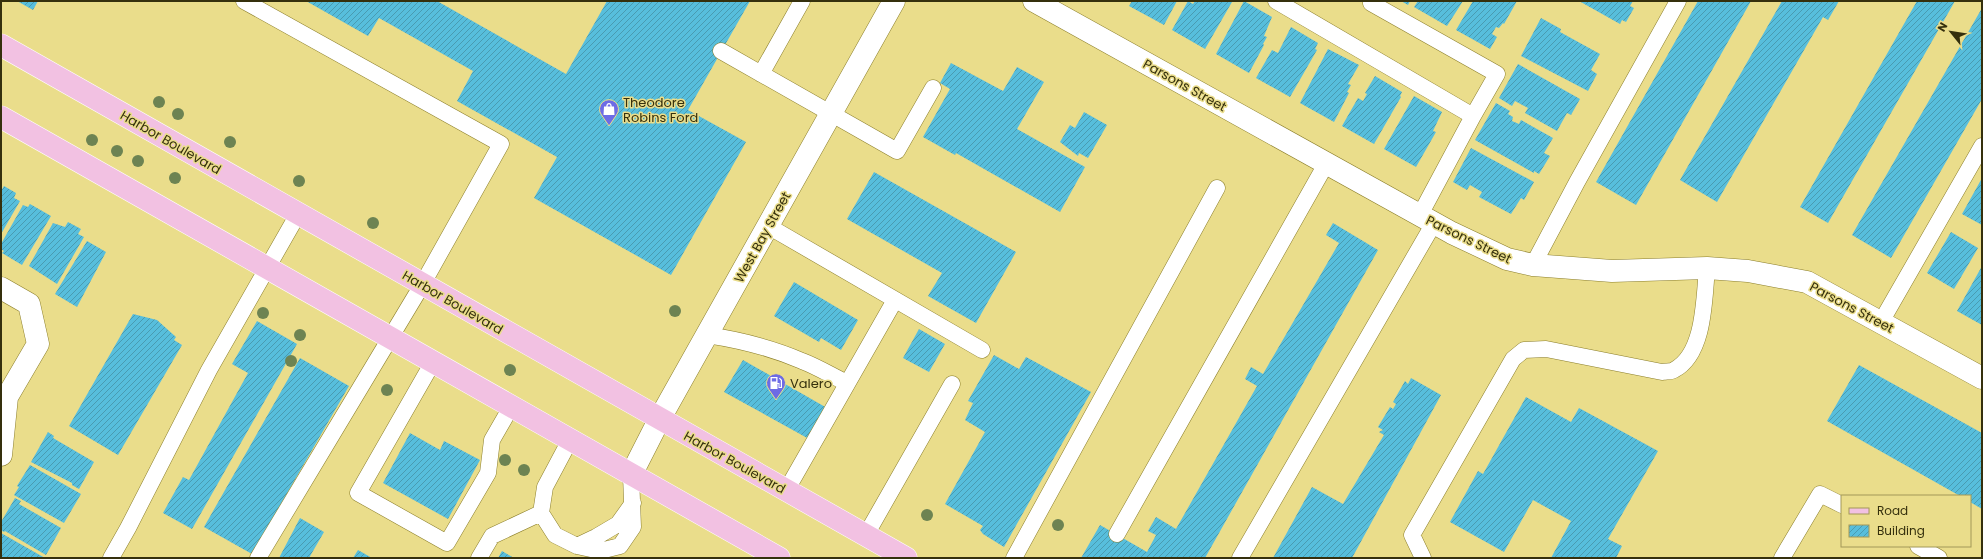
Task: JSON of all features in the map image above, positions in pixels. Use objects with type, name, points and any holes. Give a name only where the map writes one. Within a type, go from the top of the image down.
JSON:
[{"type":"main road","name":"Harbor Boulevard","points":[[1,45],[659,420],[906,558]]},
{"type":"main road","points":[[1,117],[778,558]]},
{"type":"street","name":"West Bay Street","points":[[631,475],[659,420],[832,114],[894,1]]},
{"type":"street","name":"Parsons Street","points":[[1042,3],[1326,164],[1427,219],[1507,259],[1532,265],[1612,271],[1707,268],[1748,271],[1807,282],[1982,378]]},
{"type":"street","points":[[1,288],[29,304],[38,344],[7,397],[1,455]]},
{"type":"lane","points":[[244,1],[502,144],[422,285],[258,558]]},
{"type":"lane","points":[[761,74],[802,1]]},
{"type":"lane","points":[[1276,1],[1473,116]]},
{"type":"lane","points":[[1532,265],[1678,1]]},
{"type":"lane","points":[[1240,558],[1427,219],[1473,116],[1497,74],[1371,3]]},
{"type":"lane","points":[[721,51],[897,151],[932,88]]},
{"type":"lane","points":[[1881,322],[1982,146]]},
{"type":"lane","points":[[1117,534],[1326,164]]},
{"type":"lane","points":[[1014,558],[1217,188]]},
{"type":"lane","points":[[111,558],[128,528],[209,370],[298,214]]},
{"type":"lane","points":[[768,226],[982,350]]},
{"type":"lane","points":[[1423,558],[1412,536],[1513,359],[1524,350],[1546,349],[1662,372],[1674,371],[1686,360],[1696,344],[1702,315],[1707,268]]},
{"type":"lane","points":[[786,491],[895,300]]},
{"type":"lane","points":[[707,335],[741,341],[779,352],[804,361],[847,383]]},
{"type":"lane","points":[[433,362],[358,493],[447,543],[488,473],[492,440],[511,407]]},
{"type":"lane","points":[[866,535],[952,384]]},
{"type":"lane","points":[[570,440],[545,486],[541,513],[555,535],[577,546],[618,524],[633,503],[631,475]]},
{"type":"lane","points":[[1782,558],[1820,494],[1841,504]]},
{"type":"lane","points":[[479,558],[492,536],[541,513]]},
{"type":"lane","points":[[1920,547],[1939,558]]},
{"type":"building","points":[[17,1],[38,1],[33,10]]},
{"type":"building","name":"Theodore Robins Ford","points":[[306,1],[437,1],[566,74],[607,1],[750,1],[688,110],[746,142],[671,275],[534,198],[557,157],[457,101],[473,71],[379,18],[368,36]]},
{"type":"building","points":[[1132,1],[1177,1],[1164,25],[1129,6]]},
{"type":"building","points":[[1188,1],[1193,4],[1195,1],[1232,2],[1205,49],[1172,30]]},
{"type":"building","points":[[1244,1],[1272,17],[1264,36],[1267,37],[1263,44],[1264,45],[1249,73],[1216,54]]},
{"type":"building","points":[[1401,1],[1410,1],[1408,5]]},
{"type":"building","points":[[1418,1],[1463,1],[1447,26],[1414,7]]},
{"type":"building","points":[[1473,1],[1517,1],[1504,24],[1503,23],[1499,28],[1496,27],[1492,34],[1497,37],[1490,49],[1456,30]]},
{"type":"building","points":[[1579,1],[1633,1],[1630,6],[1634,8],[1626,22],[1622,20],[1620,24]]},
{"type":"building","points":[[1698,1],[1751,1],[1636,205],[1596,182]]},
{"type":"building","points":[[1782,1],[1839,1],[1828,20],[1823,17],[1717,202],[1680,180]]},
{"type":"building","points":[[1917,1],[1955,1],[1828,223],[1800,207]]},
{"type":"building","points":[[1982,8],[1982,99],[1891,258],[1852,235]]},
{"type":"building","points":[[1541,18],[1561,29],[1560,32],[1600,54],[1591,70],[1597,74],[1588,91],[1521,56]]},
{"type":"building","points":[[1291,27],[1318,43],[1315,49],[1317,50],[1290,97],[1256,78],[1272,50],[1278,53]]},
{"type":"building","points":[[1328,49],[1359,65],[1348,84],[1351,85],[1347,92],[1349,93],[1334,122],[1300,103]]},
{"type":"building","points":[[951,63],[1003,91],[1017,67],[1044,82],[1017,129],[1085,167],[1060,212],[956,153],[955,155],[923,137],[950,89],[940,83]]},
{"type":"building","points":[[1518,64],[1580,99],[1571,115],[1567,113],[1557,131],[1525,113],[1528,108],[1515,101],[1512,106],[1499,98]]},
{"type":"building","points":[[1375,76],[1402,92],[1401,97],[1374,144],[1342,126],[1358,98],[1363,101],[1367,94],[1365,93]]},
{"type":"building","points":[[1414,96],[1442,112],[1433,131],[1436,132],[1416,167],[1384,149]]},
{"type":"building","points":[[1496,103],[1510,111],[1508,114],[1513,117],[1512,121],[1519,124],[1521,120],[1553,138],[1544,153],[1550,156],[1539,174],[1534,171],[1534,173],[1475,140]]},
{"type":"building","points":[[1084,112],[1107,125],[1088,158],[1079,153],[1078,156],[1060,142],[1070,125],[1075,128]]},
{"type":"building","points":[[1471,148],[1534,182],[1524,200],[1521,198],[1511,214],[1479,197],[1482,192],[1470,185],[1467,190],[1453,182]]},
{"type":"building","points":[[874,172],[1016,252],[976,323],[928,296],[942,273],[847,219]]},
{"type":"building","points":[[1982,178],[1982,225],[1962,214]]},
{"type":"building","points":[[4,186],[16,193],[14,198],[20,201],[1,234],[1,191]]},
{"type":"building","points":[[30,204],[51,216],[22,265],[2,253],[4,251],[1,249],[1,244],[23,205],[28,207]]},
{"type":"building","points":[[68,222],[81,229],[78,234],[84,237],[57,284],[29,266],[53,223],[65,227]]},
{"type":"building","points":[[1333,223],[1378,250],[1205,558],[1081,558],[1100,525],[1147,552],[1156,535],[1148,531],[1156,517],[1176,529],[1257,386],[1245,379],[1251,367],[1263,374],[1339,243],[1326,235]]},
{"type":"building","points":[[1951,232],[1978,248],[1954,289],[1927,273]]},
{"type":"building","points":[[87,241],[106,252],[77,307],[55,294]]},
{"type":"building","points":[[1982,266],[1982,325],[1957,311]]},
{"type":"building","points":[[794,282],[858,320],[841,350],[821,338],[819,342],[774,316]]},
{"type":"building","points":[[133,314],[157,320],[176,337],[174,340],[182,345],[118,455],[69,426]]},
{"type":"building","points":[[257,321],[297,344],[192,529],[163,513],[183,477],[189,480],[248,373],[232,364]]},
{"type":"building","points":[[919,329],[945,344],[929,372],[903,358]]},
{"type":"building","points":[[994,355],[1019,369],[1026,357],[1091,392],[1004,547],[983,534],[980,530],[983,526],[945,504],[985,432],[965,420],[973,403],[968,401]]},
{"type":"building","points":[[300,358],[349,386],[252,554],[204,527]]},
{"type":"building","name":"Valero","points":[[743,360],[827,408],[809,439],[724,392]]},
{"type":"building","points":[[1859,365],[1982,433],[1982,509],[1971,503],[1971,495],[1958,495],[1827,421]]},
{"type":"building","points":[[1411,378],[1441,395],[1352,558],[1273,558],[1312,487],[1343,504],[1384,435],[1379,432],[1383,430],[1378,427],[1390,407],[1393,409],[1396,404],[1393,402],[1405,381],[1408,384]]},
{"type":"building","points":[[1526,397],[1571,422],[1579,408],[1658,451],[1608,539],[1622,546],[1616,558],[1551,558],[1571,521],[1533,500],[1504,552],[1450,522],[1478,471],[1483,474]]},
{"type":"building","points":[[48,432],[54,436],[53,438],[94,462],[79,489],[72,485],[72,483],[31,462]]},
{"type":"building","points":[[410,433],[440,450],[444,441],[480,460],[448,519],[383,483]]},
{"type":"building","points":[[30,465],[81,494],[64,523],[14,495],[19,487],[17,486]]},
{"type":"building","points":[[15,498],[21,501],[19,504],[61,528],[46,555],[1,530],[1,522]]},
{"type":"building","points":[[300,518],[324,532],[309,558],[279,558]]},
{"type":"building","points":[[1,533],[45,558],[1,558]]},
{"type":"building","points":[[358,550],[372,558],[353,558]]},
{"type":"building","points":[[502,551],[514,558],[498,558]]},
{"type":"place","name":"Theodore Robins Ford","points":[[609,126]]},
{"type":"place","name":"Valero","points":[[776,400]]}]
